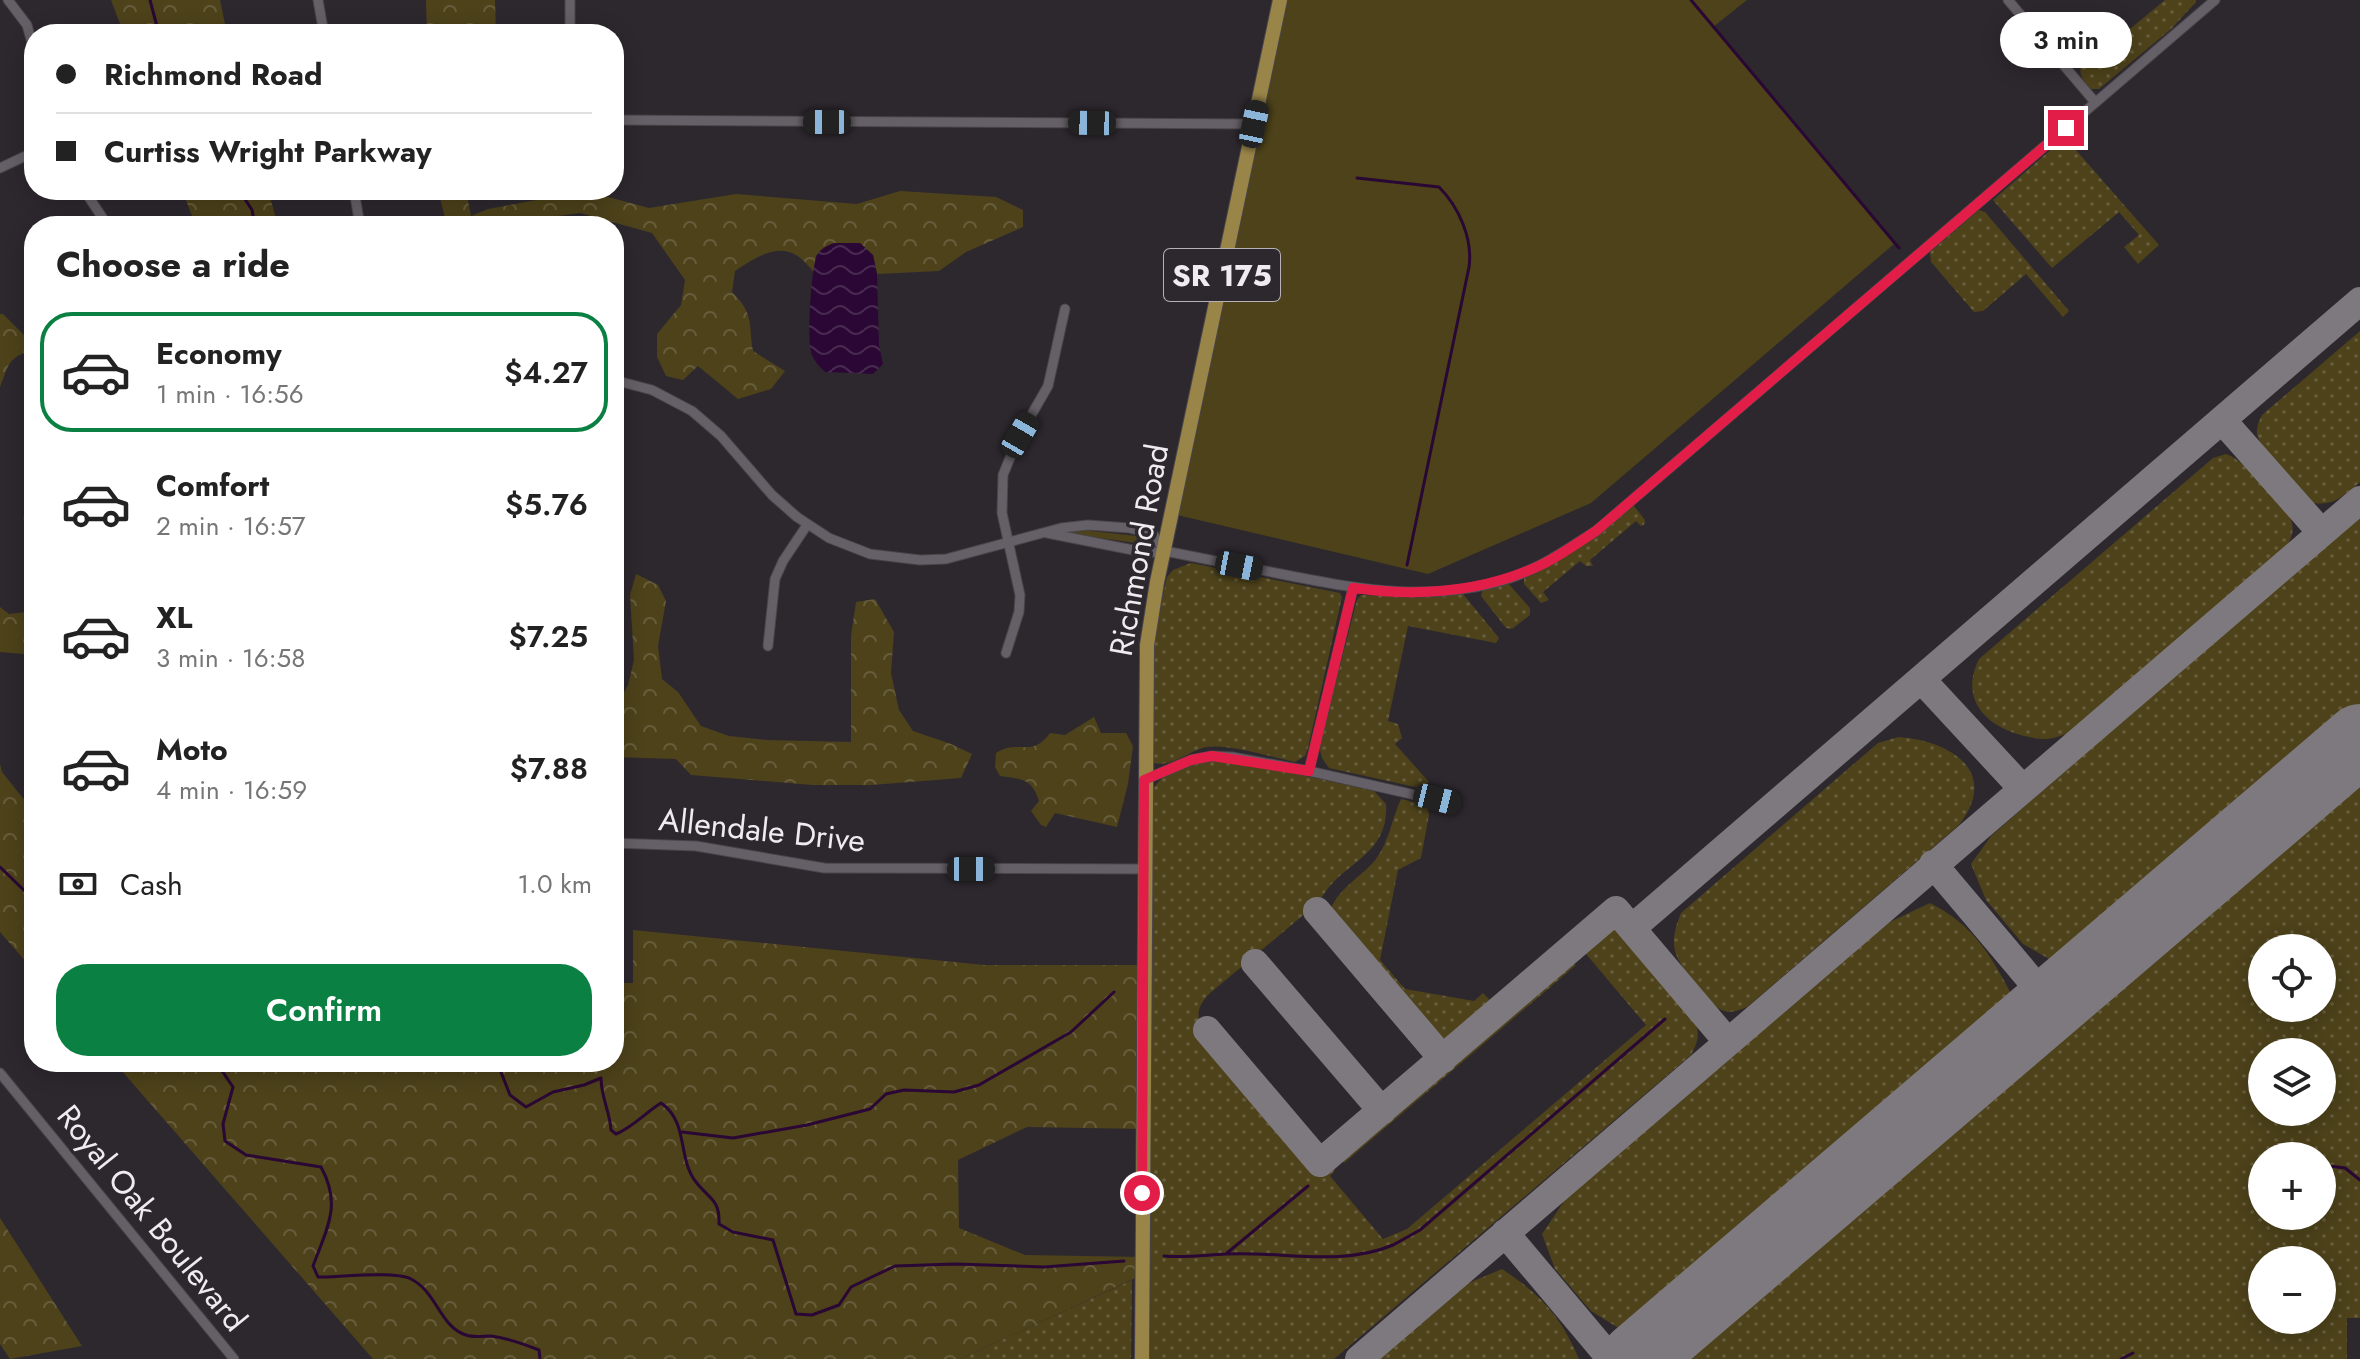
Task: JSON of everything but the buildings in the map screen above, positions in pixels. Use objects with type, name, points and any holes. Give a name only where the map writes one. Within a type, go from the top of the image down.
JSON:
[{"type":"main road","name":"Richmond Road","points":[[1142,1359],[1147,645],[1280,0]]},
{"type":"street","points":[[8,0],[26,24]]},
{"type":"street","points":[[318,0],[322,24]]},
{"type":"street","points":[[570,0],[570,24]]},
{"type":"street","points":[[2008,0],[2095,102]]},
{"type":"street","points":[[1047,533],[1148,553],[1165,551],[1353,588],[1414,594],[1468,589],[1545,563],[1596,531],[2215,0]]},
{"type":"street","points":[[624,120],[1254,124]]},
{"type":"street","points":[[0,168],[24,157]]},
{"type":"street","points":[[1006,653],[1020,603],[1001,500],[1003,475],[1018,438],[1048,386],[1065,309]]},
{"type":"street","points":[[624,382],[668,397],[704,419],[772,495],[807,525],[870,554],[905,559],[946,559],[1061,528],[1088,525],[1129,528],[1153,534],[1165,551]]},
{"type":"street","points":[[768,646],[775,579],[807,525]]},
{"type":"street","points":[[1309,771],[1353,588]]},
{"type":"street","points":[[1144,780],[1191,760],[1212,756],[1309,771],[1455,804]]},
{"type":"street","name":"Allendale Drive","points":[[624,843],[696,846],[824,868],[1144,869]]},
{"type":"street","name":"Royal Oak Boulevard","points":[[0,1073],[234,1359]]},
{"type":"green space","points":[[111,0],[220,0],[225,24],[120,24]]},
{"type":"green space","points":[[426,0],[495,0],[496,24],[427,24]]},
{"type":"green space","points":[[1280,0],[1747,0],[1713,27],[1894,244],[1591,503],[1428,574],[1173,514]]},
{"type":"green space","points":[[2165,0],[2196,2],[2171,29],[2099,89],[2089,89],[2080,72],[2083,60],[2090,62]]},
{"type":"green space","points":[[2062,140],[2075,149],[2159,245],[2138,264],[2124,247],[2139,235],[2119,212],[2052,268],[1993,200]]},
{"type":"green space","points":[[900,191],[996,197],[1023,210],[1023,227],[966,252],[939,271],[877,274],[873,255],[816,255],[814,273],[805,262],[786,251],[767,253],[746,264],[735,271],[732,292],[747,313],[753,351],[785,371],[771,389],[738,399],[698,366],[683,380],[666,376],[657,357],[657,334],[681,305],[685,280],[652,233],[624,225],[624,216],[580,213],[558,216],[471,216],[488,209],[537,200],[619,200],[649,208],[736,194],[857,204]]},
{"type":"green space","points":[[186,200],[271,200],[275,216],[192,216]]},
{"type":"green space","points":[[440,200],[468,200],[471,216],[444,216]]},
{"type":"green space","points":[[1979,210],[1985,212],[2069,311],[2063,317],[2026,274],[1983,311],[1974,312],[1931,262],[1930,252]]},
{"type":"green space","points":[[0,314],[3,314],[24,335],[24,353],[10,363],[0,387]]},
{"type":"green space","points":[[2360,331],[2360,482],[2331,502],[2310,502],[2259,440],[2258,424],[2262,415]]},
{"type":"green space","points":[[2226,454],[2253,473],[2289,516],[2292,533],[2285,548],[2067,734],[2045,739],[2026,736],[2011,732],[1985,716],[1973,692],[1973,676],[1979,659],[2213,458]]},
{"type":"green space","points":[[1629,505],[1634,506],[1645,520],[1644,525],[1636,521],[1590,560],[1593,566],[1586,566],[1580,561],[1543,592],[1549,600],[1541,603],[1524,584],[1524,577]]},
{"type":"green space","points":[[2360,515],[2360,705],[2058,964],[2023,944],[1986,900],[1971,864],[1991,836],[2193,657]]},
{"type":"green space","points":[[1082,530],[1137,536],[1140,540],[1136,543],[1065,533]]},
{"type":"green space","points":[[1191,563],[1340,593],[1342,597],[1308,748],[1305,756],[1295,762],[1239,749],[1207,747],[1174,761],[1154,763],[1151,753],[1155,633],[1167,577],[1173,570]]},
{"type":"green space","points":[[636,574],[658,585],[666,601],[658,646],[662,679],[678,692],[701,726],[729,736],[851,742],[851,636],[856,602],[875,599],[894,632],[891,673],[899,710],[913,731],[972,754],[961,778],[871,785],[813,785],[691,775],[676,759],[624,757],[624,692],[634,660],[630,595]]},
{"type":"green space","points":[[1507,582],[1530,608],[1530,615],[1512,629],[1506,628],[1481,596],[1483,589]]},
{"type":"green space","points":[[1463,594],[1499,638],[1496,643],[1408,626],[1388,721],[1398,724],[1402,738],[1395,744],[1429,782],[1420,788],[1329,768],[1319,746],[1357,600],[1361,595],[1434,597]]},
{"type":"green space","points":[[0,607],[9,614],[24,612],[24,654],[0,652]]},
{"type":"green space","points":[[1094,717],[1101,733],[1126,733],[1133,746],[1128,784],[1117,827],[1055,813],[1046,827],[1041,825],[1031,811],[1039,801],[1033,788],[1020,779],[1000,776],[995,767],[996,753],[1011,747],[1037,745],[1050,733],[1065,735]]},
{"type":"green space","points":[[1898,737],[1935,744],[1951,752],[1972,774],[1974,789],[1971,806],[1959,825],[1747,1007],[1731,1012],[1721,1010],[1697,987],[1678,958],[1674,936],[1681,913],[1878,743]]},
{"type":"green space","points":[[1212,760],[1247,763],[1374,791],[1386,804],[1385,822],[1372,848],[1339,877],[1320,901],[1209,994],[1199,1012],[1204,1033],[1320,1166],[1330,1163],[1335,1170],[1330,1176],[1383,1239],[1407,1229],[1646,1025],[1586,954],[1588,941],[1606,925],[1617,930],[1696,1024],[1697,1040],[1691,1055],[1334,1359],[1150,1359],[1151,794],[1169,774],[1185,766]]},
{"type":"green space","points":[[0,764],[2,772],[24,800],[24,960],[0,932]]},
{"type":"green space","points":[[2360,771],[2360,1318],[2347,1318],[2347,1359],[1672,1359]]},
{"type":"green space","points":[[1401,799],[1427,805],[1429,815],[1421,858],[1398,870],[1380,960],[1405,989],[1474,1001],[1483,993],[1496,1007],[1456,1037],[1447,1038],[1427,1031],[1329,918],[1341,893],[1376,859]]},
{"type":"green space","points":[[1930,903],[1959,921],[1970,932],[1998,969],[2014,999],[1625,1332],[1591,1311],[1555,1269],[1542,1234],[1567,1197],[1782,1008],[1890,922]]},
{"type":"green space","points":[[633,930],[984,965],[1143,965],[1142,1129],[1027,1127],[958,1160],[959,1228],[1025,1255],[1142,1257],[1142,1275],[960,1359],[373,1359],[123,1072],[624,1072],[624,983],[633,983]]},
{"type":"green space","points":[[1567,961],[1576,965],[1344,1163],[1342,1161],[1344,1150]]},
{"type":"green space","points":[[0,1218],[82,1346],[10,1359],[0,1344]]},
{"type":"green space","points":[[1502,1269],[1548,1307],[1579,1359],[1378,1359],[1464,1285]]},
{"type":"green space","points":[[1132,1280],[1131,1359],[960,1359]]},
{"type":"water","points":[[834,243],[860,243],[873,255],[883,364],[873,374],[825,372],[811,352],[814,266],[819,253]]},
{"type":"waterway","points":[[150,0],[156,24]]},
{"type":"waterway","points":[[1691,0],[1899,248]]},
{"type":"waterway","points":[[1357,178],[1439,187],[1453,204],[1469,246],[1469,267],[1407,565]]},
{"type":"waterway","points":[[246,200],[253,216]]},
{"type":"waterway","points":[[0,867],[24,890]]},
{"type":"waterway","points":[[682,1132],[733,1138],[807,1125],[870,1109],[886,1094],[904,1090],[954,1092],[979,1085],[1071,1032],[1114,992]]},
{"type":"waterway","points":[[1164,1256],[1247,1254],[1332,1257],[1373,1252],[1393,1245],[1420,1230],[1665,1019]]},
{"type":"waterway","points":[[223,1072],[233,1087],[223,1124],[225,1141],[246,1155],[321,1167],[331,1193],[331,1205],[327,1228],[313,1266],[318,1277],[380,1275],[411,1279],[427,1292],[457,1331],[469,1336],[491,1336],[521,1343],[539,1350],[540,1359]]},
{"type":"waterway","points":[[501,1072],[510,1095],[526,1107],[553,1092],[601,1078],[611,1130],[616,1134],[661,1103],[676,1120],[690,1172],[716,1204],[719,1224],[733,1232],[773,1240],[796,1314],[812,1315],[839,1305],[851,1287],[895,1266],[955,1264],[1044,1267],[1124,1261]]},
{"type":"waterway","points":[[2336,1167],[2345,1168],[2360,1180]]},
{"type":"waterway","points":[[1227,1253],[1308,1186]]},
{"type":"waterway","points":[[2121,1359],[2133,1353]]},
{"type":"taxiway","points":[[1632,928],[2360,301]]},
{"type":"taxiway","points":[[2222,420],[2321,532]]},
{"type":"taxiway","points":[[1359,1359],[2360,500]]},
{"type":"taxiway","points":[[1921,679],[2022,788]]},
{"type":"taxiway","points":[[1933,864],[2051,1004]]},
{"type":"taxiway","points":[[1207,1030],[1320,1163],[1616,910],[1727,1041]]},
{"type":"taxiway","points":[[1317,911],[1443,1059]]},
{"type":"taxiway","points":[[1255,963],[1382,1111]]},
{"type":"taxiway","points":[[1505,1233],[1611,1359]]},
{"type":"runway","points":[[1636,1359],[2360,740]]},
{"type":"route","points":[[1142,1193],[1144,780],[1191,760],[1212,756],[1309,771],[1353,588],[1414,594],[1468,589],[1545,563],[1579,542],[1596,531],[2066,128]]}]
